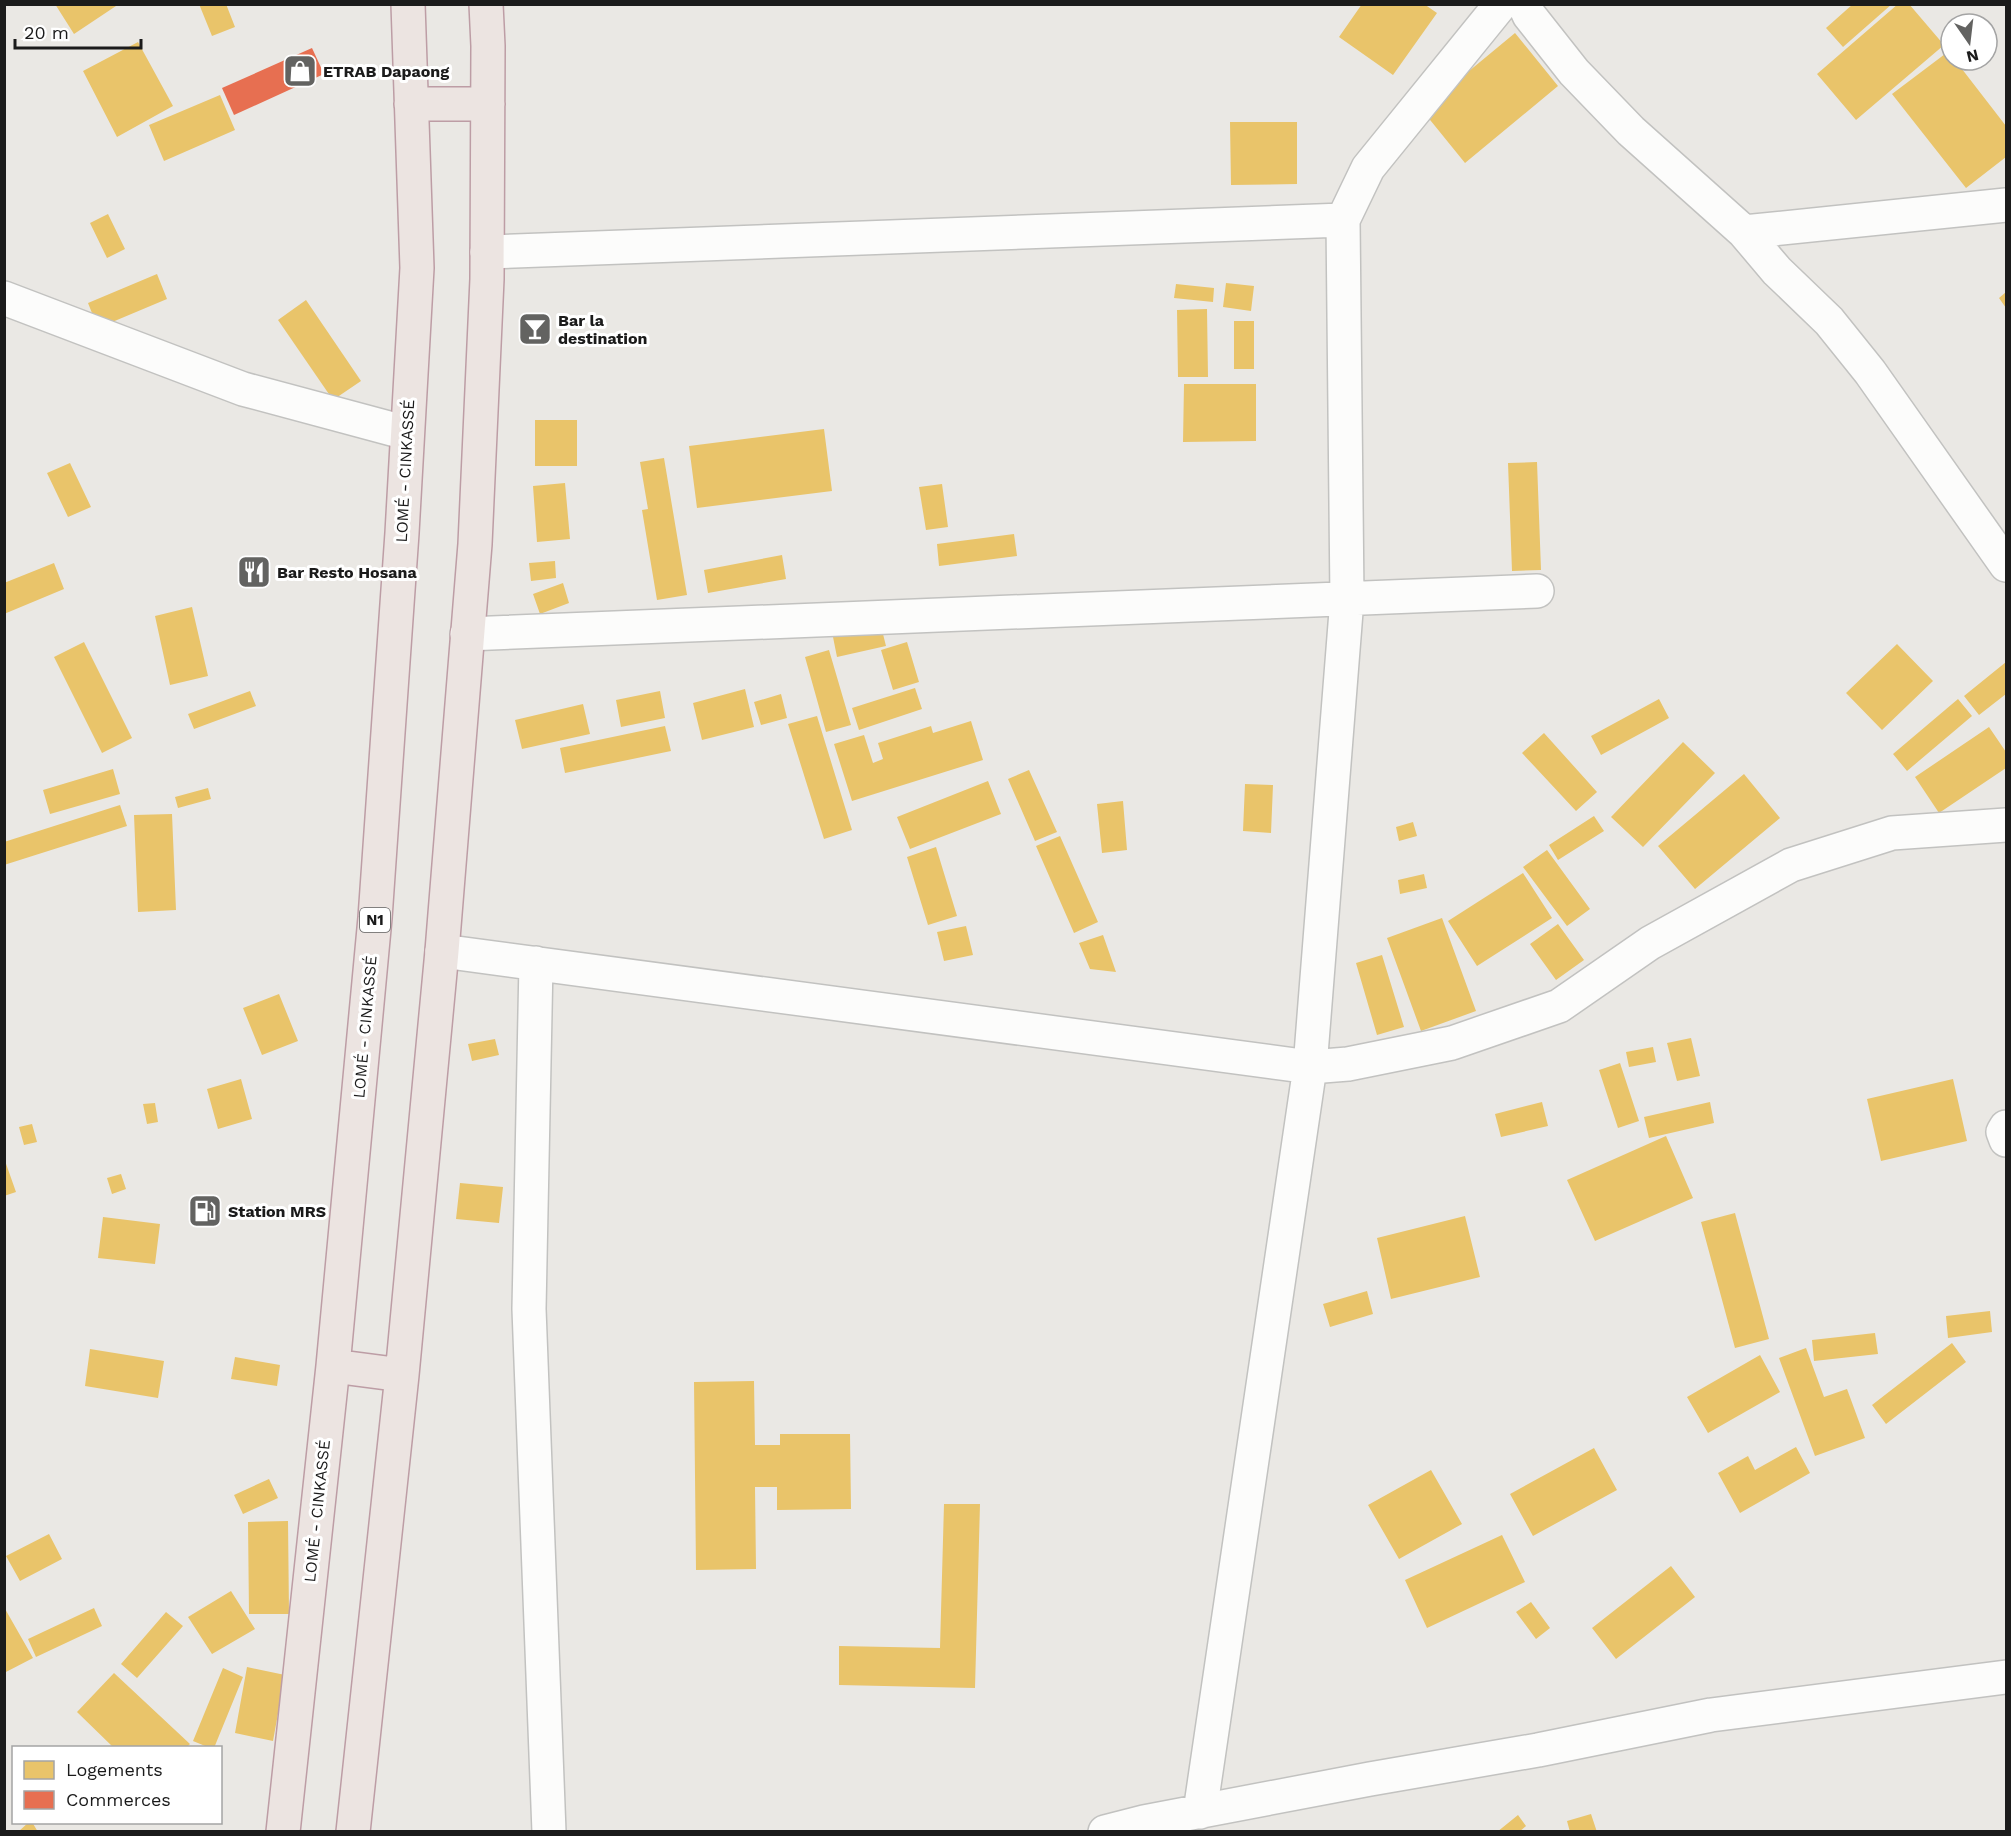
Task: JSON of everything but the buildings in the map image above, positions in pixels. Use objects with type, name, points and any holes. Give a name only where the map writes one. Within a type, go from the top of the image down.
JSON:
[{"type":"highway","name":"LOMÉ - CINKASSÉ","points":[[283,1832],[333,1366],[375,918],[417,268],[408,4]]},
{"type":"highway","points":[[353,1832],[402,1375],[442,951],[475,544],[487,252],[486,4]]},
{"type":"highway","points":[[411,104],[488,104]]},
{"type":"highway","points":[[333,1366],[402,1375]]},
{"type":"street","points":[[1200,1812],[1310,1067],[1347,599],[1343,219],[1368,168],[1501,4]]},
{"type":"street","points":[[1524,4],[1529,15],[1574,72],[1631,131],[1744,232],[1777,271],[1829,321],[1870,372],[2007,565]]},
{"type":"street","points":[[1744,232],[2007,205]]},
{"type":"street","points":[[487,252],[1343,219]]},
{"type":"street","points":[[4,298],[243,389],[407,433]]},
{"type":"street","points":[[467,634],[1537,591]]},
{"type":"street","points":[[442,951],[1310,1067],[1348,1064],[1452,1043],[1559,1006],[1650,943],[1791,865],[1892,833],[2007,825]]},
{"type":"street","points":[[536,963],[529,1309],[549,1832]]},
{"type":"street","points":[[2007,1127],[2003,1132],[2007,1140]]},
{"type":"street","points":[[1105,1832],[1711,1715],[2007,1677]]},
{"type":"place","name":"ETRAB Dapaong","points":[[300,71]]},
{"type":"place","name":"Bar la destination","points":[[535,329]]},
{"type":"place","name":"Bar Resto Hosana","points":[[254,572]]},
{"type":"place","name":"Station MRS","points":[[205,1211]]}]
